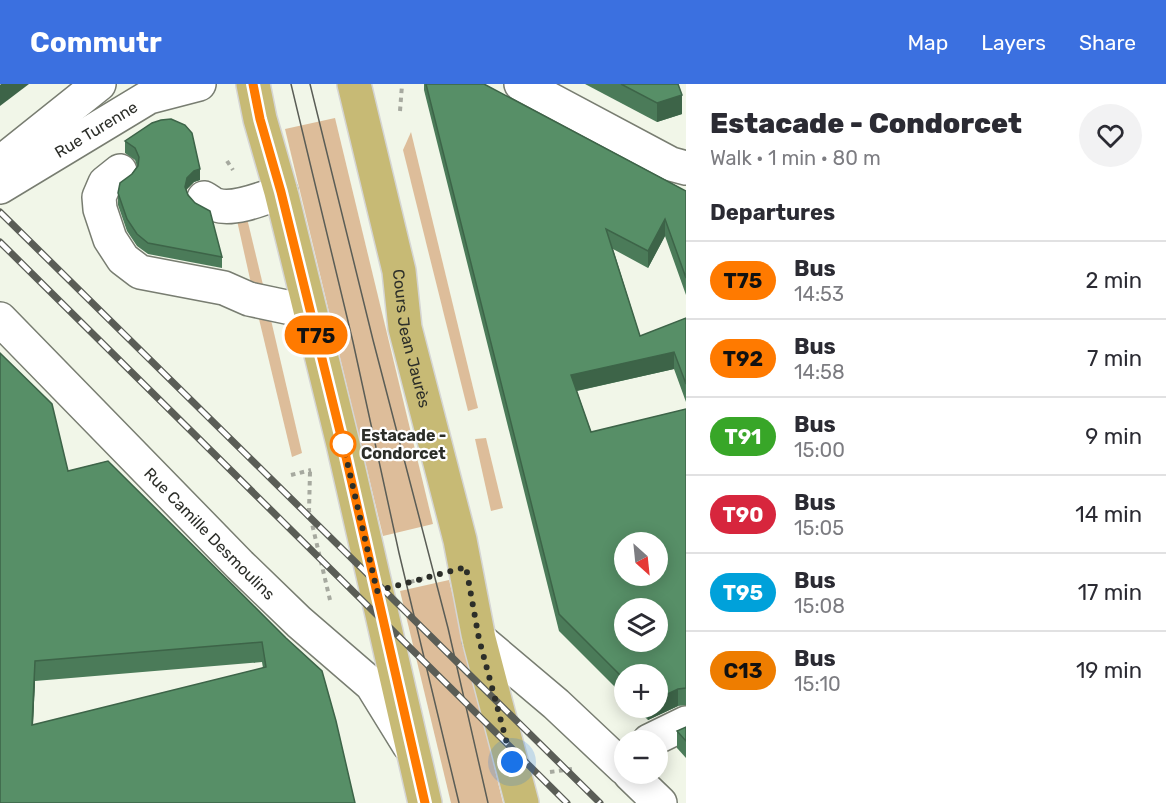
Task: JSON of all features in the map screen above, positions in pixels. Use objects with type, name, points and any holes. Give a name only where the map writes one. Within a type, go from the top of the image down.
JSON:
[{"type":"main road","points":[[253,84],[377,591],[425,803]]},
{"type":"main road","name":"Cours Jean Jaurès","points":[[354,84],[399,271],[405,328],[466,567],[479,639],[522,803]]},
{"type":"street","name":"Rue Turenne","points":[[0,168],[99,84]]},
{"type":"street","name":"Rue Turenne","points":[[0,168],[149,97],[199,84]]},
{"type":"street","points":[[520,84],[671,164],[686,168]]},
{"type":"street","points":[[120,171],[105,183],[99,197],[100,209],[110,239],[123,259],[141,272],[224,288],[249,299],[310,312]]},
{"type":"street","points":[[204,198],[214,205],[226,207],[281,192]]},
{"type":"street","name":"Rue Camille Desmoulins","points":[[0,319],[240,565],[323,644],[372,685],[413,751]]},
{"type":"street","points":[[479,639],[614,755]]},
{"type":"street","points":[[668,732],[686,723]]},
{"type":"street","points":[[642,784],[660,803]]},
{"type":"path","points":[[377,591],[466,567]]},
{"type":"shaded area","points":[[335,118],[433,524],[383,536],[285,129]]},
{"type":"shaded area","points":[[411,132],[478,408],[468,411],[403,150]]},
{"type":"shaded area","points":[[246,214],[264,289],[252,288],[236,216]]},
{"type":"shaded area","points":[[259,319],[271,320],[302,453],[292,457]]},
{"type":"shaded area","points":[[486,438],[503,508],[491,511],[475,439]]},
{"type":"shaded area","points":[[449,580],[503,803],[451,803],[400,591]]},
{"type":"building","points":[[426,84],[484,84],[686,191],[686,278],[665,219],[648,251],[606,229],[640,336],[686,318],[686,384],[674,352],[571,375],[591,432],[686,409],[686,688],[668,694],[668,664],[614,664],[614,669],[559,614]]},
{"type":"building","points":[[621,84],[678,84],[682,95],[657,103]]},
{"type":"building","points":[[171,119],[185,125],[192,133],[200,169],[187,178],[185,187],[195,203],[210,211],[222,257],[148,243],[137,234],[127,219],[118,193],[120,183],[138,166],[139,157],[135,148],[125,141],[152,123]]},
{"type":"building","points":[[0,353],[52,404],[68,471],[108,461],[322,671],[355,803],[0,803]],"holes":[[[262,642],[266,667],[32,725],[35,661]]]},
{"type":"building","points":[[686,727],[686,741],[677,731]]},
{"type":"tram line","points":[[291,84],[459,803]]},
{"type":"tram line","points":[[310,84],[373,340],[448,628],[488,803]]},
{"type":"railway","points":[[0,212],[600,803]]},
{"type":"railway","points":[[0,242],[567,803]]},
{"type":"bus line","name":"T75","points":[[253,84],[371,559],[425,803]]},
{"type":"place","name":"Estacade - Condorcet","points":[[343,444]]},
{"type":"route","points":[[343,444],[377,591],[466,567],[479,639],[512,762]]}]
